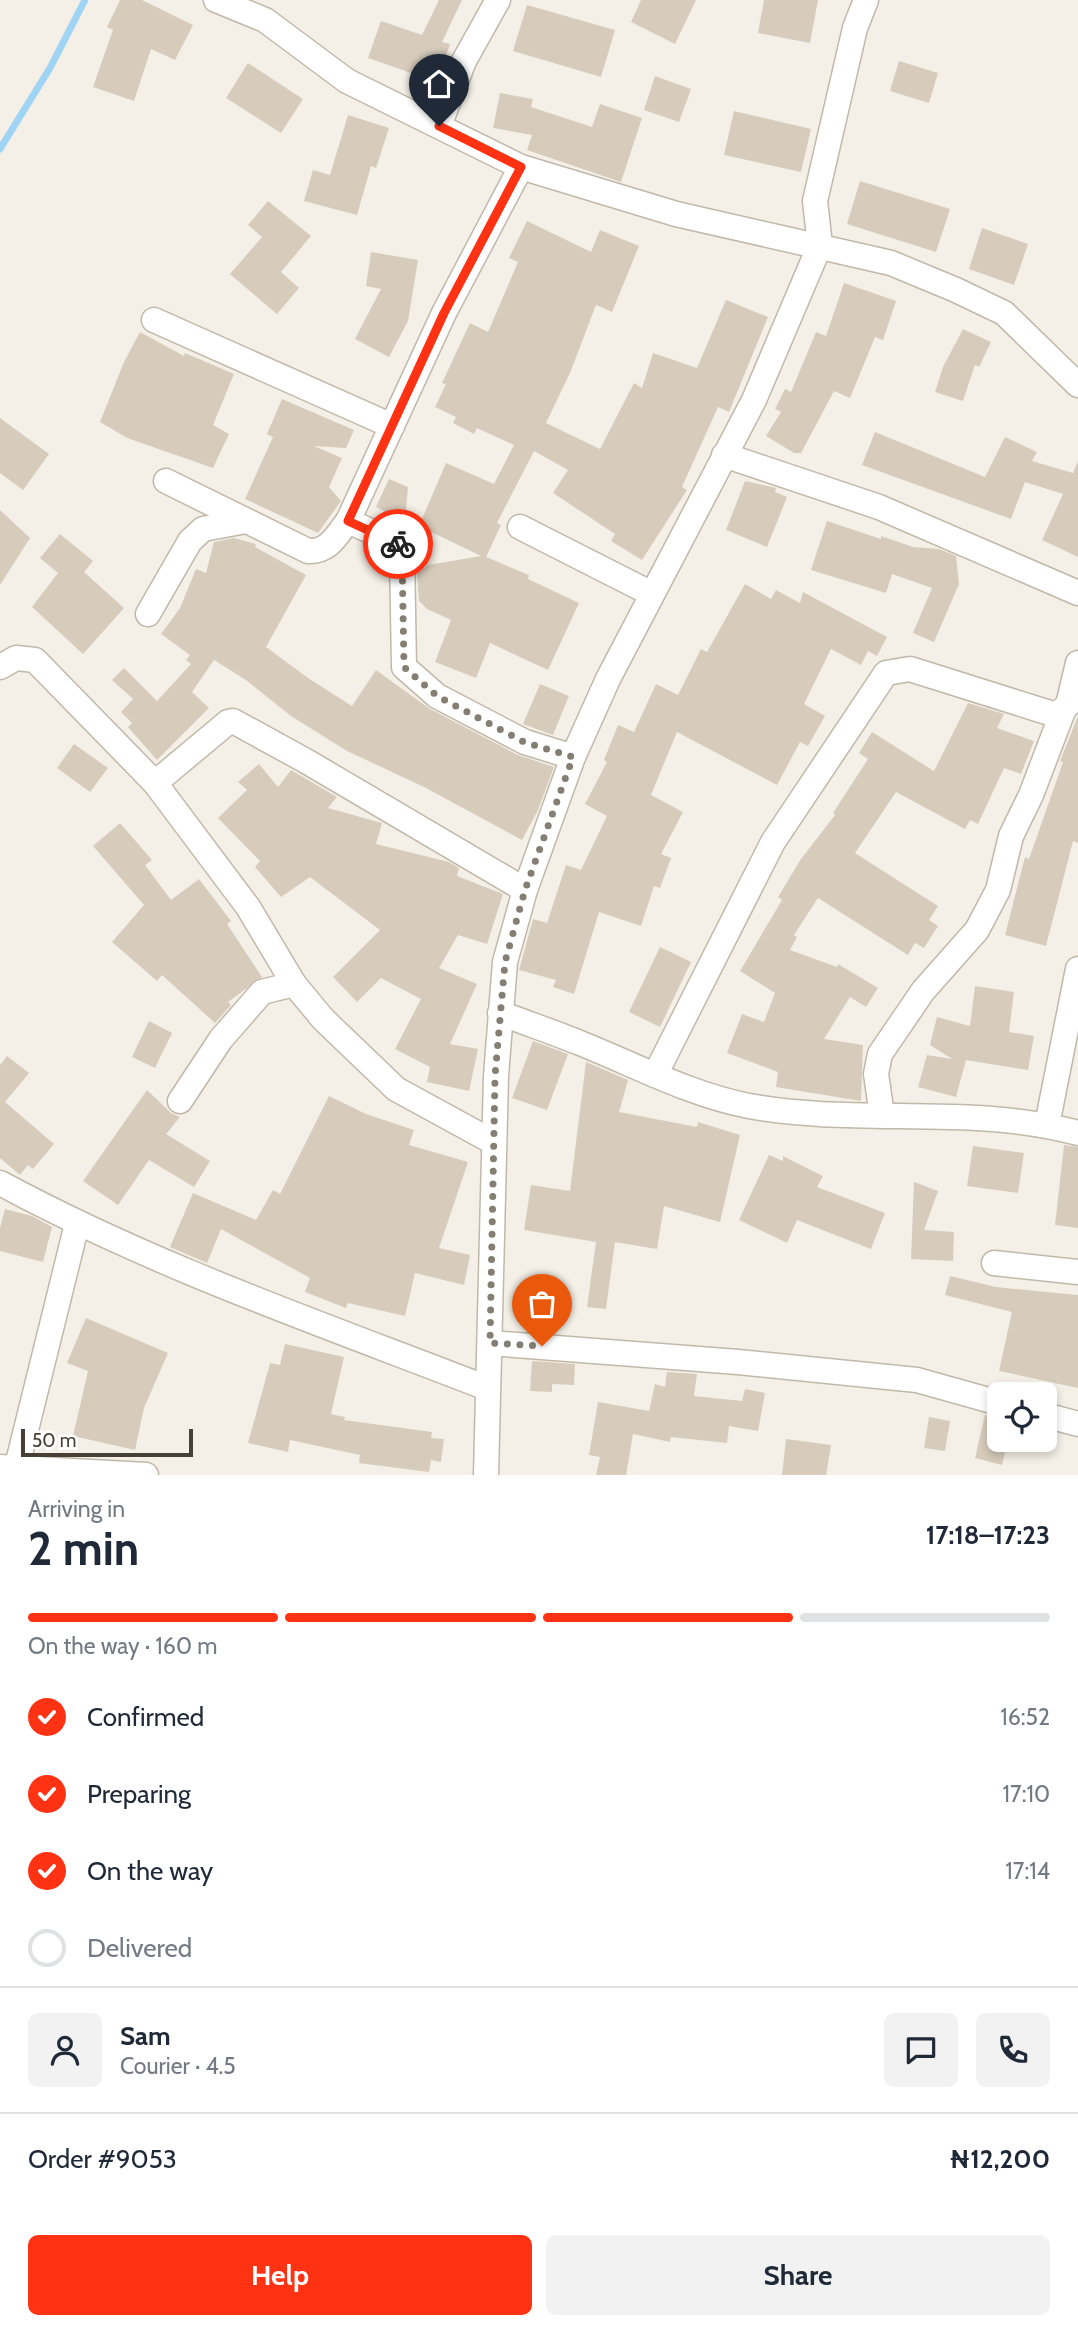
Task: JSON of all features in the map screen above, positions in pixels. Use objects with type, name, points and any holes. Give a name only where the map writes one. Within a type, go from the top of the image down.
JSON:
[{"type":"street","points":[[216,0],[265,20],[347,81],[521,167],[676,214],[891,263],[1004,313],[1078,385]]},
{"type":"street","points":[[439,126],[464,61],[498,0]]},
{"type":"street","points":[[486,1475],[493,1142],[505,962],[525,890],[573,757],[652,594],[754,400],[820,245],[815,201],[855,28],[866,0]]},
{"type":"street","points":[[166,481],[308,551],[320,552],[330,545],[348,521],[444,313],[521,167]]},
{"type":"street","points":[[154,320],[392,426]]},
{"type":"street","points":[[724,455],[879,507],[1078,593]]},
{"type":"street","points":[[148,614],[190,541],[203,529],[246,521]]},
{"type":"street","points":[[348,521],[399,544],[402,553],[404,667],[437,696],[524,742],[573,757]]},
{"type":"street","points":[[520,527],[652,594]]},
{"type":"street","points":[[0,667],[16,658],[35,660],[155,783],[248,906],[294,984],[323,1019],[396,1089],[493,1142]]},
{"type":"street","points":[[882,1115],[876,1074],[880,1054],[923,991],[977,930],[998,890],[1011,836],[1070,708],[1078,663]]},
{"type":"street","points":[[654,1075],[773,842],[886,673],[910,669],[1049,715],[1070,708]]},
{"type":"street","points":[[155,783],[228,722],[233,721],[525,890]]},
{"type":"street","points":[[1047,1125],[1078,970]]},
{"type":"street","points":[[180,1101],[221,1039],[262,992],[294,984]]},
{"type":"street","points":[[500,1013],[654,1075],[748,1106],[853,1116],[882,1115],[1047,1125],[1078,1133]]},
{"type":"street","points":[[0,1182],[77,1224],[191,1275],[488,1388]]},
{"type":"street","points":[[77,1224],[8,1466],[146,1475]]},
{"type":"street","points":[[994,1263],[1078,1272]]},
{"type":"street","points":[[490,1343],[725,1360],[917,1380],[987,1400]]},
{"type":"street","points":[[1057,1418],[1078,1424]]},
{"type":"building","points":[[120,0],[142,0],[193,25],[175,60],[151,49],[134,101],[93,87],[113,30],[107,27]]},
{"type":"building","points":[[439,0],[462,0],[442,42],[450,44],[437,82],[368,58],[381,21],[422,35]]},
{"type":"building","points":[[641,0],[696,0],[675,44],[631,22]]},
{"type":"building","points":[[764,0],[818,0],[810,43],[758,33]]},
{"type":"building","points":[[527,5],[615,30],[601,77],[513,51]]},
{"type":"building","points":[[899,61],[938,73],[929,103],[890,91]]},
{"type":"building","points":[[248,63],[303,99],[281,133],[226,98]]},
{"type":"building","points":[[655,76],[691,89],[679,122],[644,110]]},
{"type":"building","points":[[500,93],[533,99],[531,107],[592,127],[600,104],[642,118],[621,182],[527,150],[532,135],[493,128]]},
{"type":"building","points":[[734,111],[811,129],[801,172],[724,155]]},
{"type":"building","points":[[348,115],[389,128],[376,168],[371,166],[357,215],[304,201],[313,170],[330,175]]},
{"type":"building","points":[[860,181],[950,209],[936,252],[847,224]]},
{"type":"building","points":[[268,201],[311,236],[281,272],[299,288],[277,314],[230,274],[262,237],[248,225]]},
{"type":"building","points":[[527,221],[591,252],[600,230],[639,246],[612,312],[596,305],[570,373],[546,423],[600,449],[634,383],[642,388],[653,353],[697,368],[726,300],[768,317],[729,412],[718,407],[682,487],[687,490],[642,560],[611,541],[615,534],[553,493],[568,470],[534,451],[497,523],[501,525],[486,557],[529,575],[528,579],[579,603],[548,670],[490,643],[476,678],[435,662],[451,620],[427,609],[419,601],[417,574],[428,565],[481,556],[419,526],[446,463],[494,484],[514,445],[477,428],[474,434],[453,423],[456,417],[435,407],[446,384],[442,383],[470,323],[488,332],[518,262],[509,258]]},
{"type":"building","points":[[982,228],[1028,244],[1014,285],[969,269]]},
{"type":"building","points":[[371,252],[418,260],[408,321],[389,357],[355,339],[381,289],[366,286]]},
{"type":"building","points":[[844,283],[896,301],[883,340],[875,337],[850,398],[834,391],[801,453],[794,453],[766,436],[781,412],[775,409],[785,389],[791,392],[816,332],[826,336]]},
{"type":"building","points":[[963,329],[991,342],[979,367],[975,365],[963,401],[935,392],[943,367]]},
{"type":"building","points":[[140,332],[184,356],[185,353],[234,374],[213,425],[229,434],[213,468],[127,438],[100,422],[124,362]]},
{"type":"building","points":[[282,399],[354,430],[346,448],[314,446],[342,458],[329,487],[341,501],[318,533],[245,499],[273,437],[267,434]]},
{"type":"building","points":[[0,418],[49,454],[23,490],[0,473]]},
{"type":"building","points":[[875,432],[985,477],[1005,437],[1037,452],[1032,461],[1073,473],[1078,461],[1078,557],[1042,540],[1063,494],[1025,482],[1011,519],[862,465]]},
{"type":"building","points":[[389,479],[408,487],[405,521],[376,507]]},
{"type":"building","points":[[745,481],[776,488],[775,492],[787,497],[767,547],[726,530]]},
{"type":"building","points":[[0,510],[30,538],[0,585]]},
{"type":"building","points":[[827,521],[881,539],[881,536],[913,547],[939,549],[956,556],[959,584],[934,642],[913,633],[932,588],[892,574],[886,593],[811,570]]},
{"type":"building","points":[[60,534],[93,561],[84,572],[124,608],[83,654],[32,607],[58,573],[40,558]]},
{"type":"building","points":[[234,538],[256,544],[255,547],[306,575],[266,647],[308,678],[352,706],[376,670],[430,709],[518,755],[554,767],[538,810],[522,840],[424,787],[347,751],[291,716],[246,680],[214,660],[192,692],[209,708],[157,760],[128,727],[132,723],[121,712],[133,699],[112,680],[124,668],[157,701],[191,664],[186,660],[190,655],[161,634],[180,608],[196,569],[206,573],[214,542]]},
{"type":"building","points":[[745,584],[771,599],[776,590],[800,603],[803,592],[887,637],[877,656],[868,651],[861,665],[831,649],[804,704],[825,716],[808,746],[800,742],[777,785],[677,732],[651,795],[683,812],[661,854],[671,858],[660,888],[654,886],[641,926],[599,912],[574,994],[553,987],[556,980],[519,970],[533,919],[547,923],[566,865],[581,870],[607,816],[585,804],[607,762],[604,760],[618,725],[634,732],[656,684],[678,695],[701,649],[707,652]]},
{"type":"building","points":[[540,684],[569,696],[553,735],[523,724]]},
{"type":"building","points":[[968,703],[1004,714],[997,728],[1034,741],[1021,774],[1004,768],[978,824],[970,820],[965,829],[896,792],[855,853],[938,906],[929,920],[938,926],[924,948],[915,943],[908,955],[818,898],[794,935],[797,937],[790,950],[837,967],[838,964],[878,988],[866,1007],[850,997],[824,1039],[863,1045],[861,1101],[776,1087],[778,1072],[727,1053],[742,1014],[764,1022],[775,993],[740,971],[782,900],[778,897],[801,859],[835,815],[833,813],[868,759],[859,753],[872,732],[934,771]]},
{"type":"building","points":[[1078,716],[1078,843],[1073,841],[1046,946],[1005,935],[1025,857],[1029,859],[1063,762],[1060,761]]},
{"type":"building","points":[[74,744],[108,768],[90,792],[57,768]]},
{"type":"building","points":[[259,764],[278,787],[291,770],[337,797],[328,808],[382,823],[376,844],[449,862],[459,868],[457,876],[503,894],[487,944],[458,935],[439,968],[477,984],[450,1044],[478,1049],[469,1091],[427,1082],[430,1067],[395,1049],[421,999],[381,978],[357,1002],[333,977],[380,930],[310,877],[281,897],[255,867],[260,861],[218,818],[247,790],[238,782]]},
{"type":"building","points":[[120,823],[152,860],[145,865],[171,900],[199,879],[231,921],[227,924],[262,977],[228,1002],[231,1005],[215,1023],[162,975],[157,981],[112,942],[144,905],[93,846]]},
{"type":"building","points":[[660,947],[691,962],[660,1027],[629,1012]]},
{"type":"building","points":[[975,986],[1014,992],[1009,1032],[1034,1036],[1028,1070],[966,1060],[956,1097],[918,1087],[927,1055],[952,1059],[930,1045],[937,1017],[970,1026]]},
{"type":"building","points":[[149,1021],[172,1033],[155,1068],[132,1057]]},
{"type":"building","points":[[533,1041],[568,1054],[547,1110],[512,1098]]},
{"type":"building","points":[[7,1056],[29,1073],[5,1102],[54,1144],[33,1169],[28,1165],[20,1175],[0,1158],[0,1065]]},
{"type":"building","points":[[586,1062],[628,1080],[619,1112],[697,1127],[698,1122],[740,1135],[720,1222],[664,1206],[657,1249],[615,1242],[606,1309],[587,1307],[596,1242],[524,1230],[531,1185],[570,1191]]},
{"type":"building","points":[[147,1090],[171,1113],[180,1117],[166,1134],[210,1161],[194,1187],[149,1160],[118,1205],[83,1181]]},
{"type":"building","points":[[329,1096],[366,1114],[414,1130],[409,1145],[468,1162],[439,1248],[470,1255],[464,1285],[415,1273],[405,1316],[348,1303],[346,1308],[305,1292],[310,1278],[221,1229],[207,1263],[170,1247],[193,1193],[256,1220],[273,1190],[280,1194]]},
{"type":"building","points":[[1064,1145],[1078,1147],[1078,1228],[1055,1225]]},
{"type":"building","points":[[973,1146],[1024,1153],[1018,1193],[967,1186]]},
{"type":"building","points":[[769,1155],[783,1161],[783,1156],[823,1176],[817,1187],[885,1213],[871,1249],[797,1220],[787,1243],[739,1220]]},
{"type":"building","points":[[914,1182],[938,1191],[924,1230],[954,1232],[953,1261],[911,1259]]},
{"type":"building","points":[[5,1209],[32,1216],[52,1227],[43,1262],[0,1251],[0,1228]]},
{"type":"building","points":[[950,1276],[996,1287],[1078,1295],[1078,1388],[999,1371],[1012,1312],[945,1295]]},
{"type":"building","points":[[86,1318],[168,1353],[144,1408],[135,1450],[73,1436],[88,1371],[67,1363]]},
{"type":"building","points":[[285,1344],[344,1357],[331,1414],[345,1417],[344,1420],[432,1432],[431,1438],[444,1439],[441,1462],[431,1460],[429,1472],[359,1463],[360,1455],[290,1440],[288,1452],[248,1443],[270,1363],[280,1365]]},
{"type":"building","points":[[532,1361],[575,1364],[574,1385],[552,1384],[552,1392],[530,1391]]},
{"type":"building","points":[[667,1372],[697,1374],[694,1396],[742,1401],[745,1389],[765,1393],[758,1431],[729,1426],[727,1443],[671,1437],[670,1442],[633,1434],[626,1475],[596,1475],[600,1457],[589,1455],[598,1402],[649,1411],[655,1384],[665,1387]]},
{"type":"building","points":[[987,1415],[987,1452],[1005,1452],[1002,1465],[975,1458]]},
{"type":"building","points":[[929,1417],[950,1421],[945,1451],[924,1448]]},
{"type":"building","points":[[786,1439],[831,1445],[826,1475],[782,1475]]},
{"type":"waterway","points":[[0,149],[50,68],[85,0]]},
{"type":"way so far","points":[[398,544],[402,553],[404,667],[437,696],[524,742],[573,757],[525,890],[505,962],[495,1076],[490,1343],[542,1346]]},
{"type":"route","points":[[398,544],[348,521],[444,313],[521,167],[439,126]]}]
